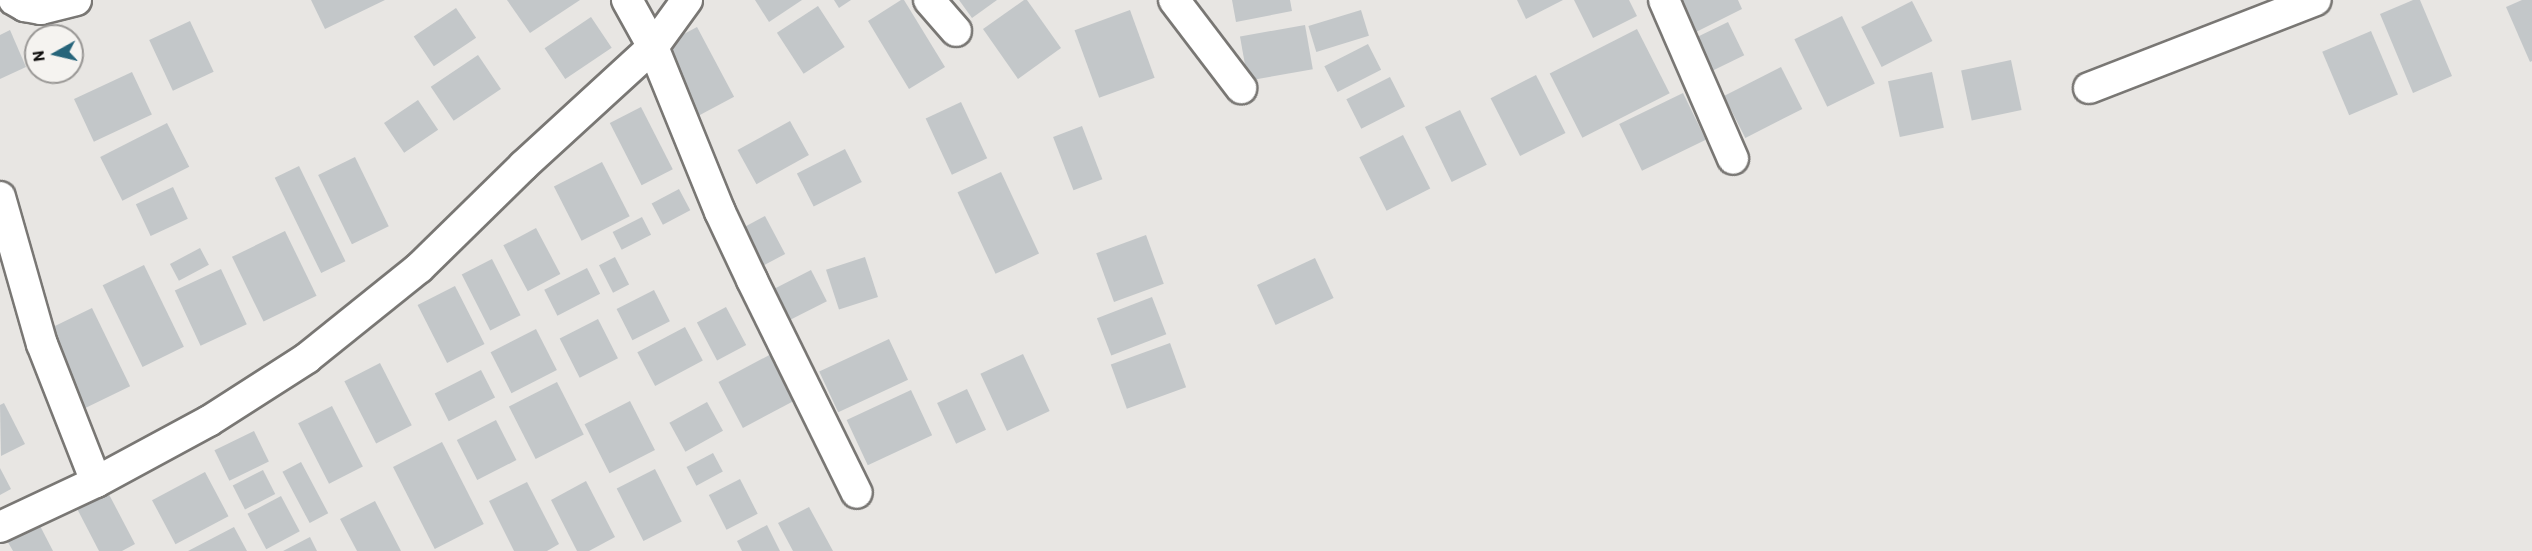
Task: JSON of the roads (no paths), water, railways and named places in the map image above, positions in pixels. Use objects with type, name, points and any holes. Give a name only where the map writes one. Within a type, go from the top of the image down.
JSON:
[{"type":"street","points":[[14,0],[25,6],[41,9],[76,0]]},
{"type":"street","points":[[627,0],[653,47],[720,212],[857,493]]},
{"type":"street","points":[[0,527],[96,482],[209,421],[307,358],[419,268],[523,166],[653,47],[687,0]]},
{"type":"street","points":[[929,0],[956,31]]},
{"type":"street","points":[[1174,0],[1241,88]]},
{"type":"street","points":[[1664,0],[1733,159]]},
{"type":"street","points":[[2089,88],[2251,12],[2316,0]]},
{"type":"street","points":[[0,197],[42,344],[96,482]]}]
